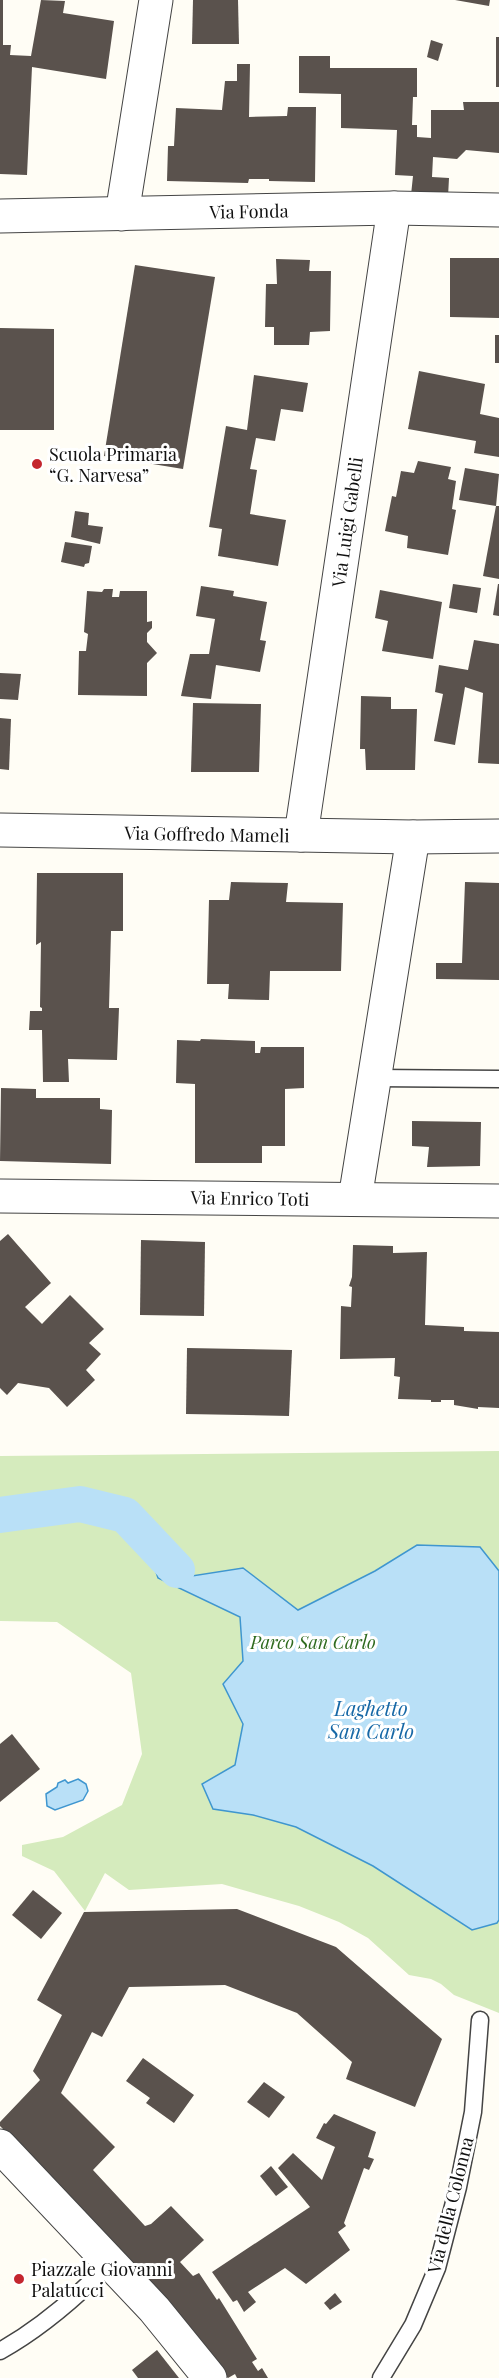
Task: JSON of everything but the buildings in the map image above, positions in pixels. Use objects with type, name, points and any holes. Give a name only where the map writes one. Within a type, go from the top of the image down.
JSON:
[{"type":"street","points":[[122,214],[156,0]]},
{"type":"street","name":"Via Fonda","points":[[0,216],[394,208],[499,210]]},
{"type":"street","name":"Via Luigi Gabelli","points":[[300,835],[394,208]]},
{"type":"street","name":"Via Goffredo Mameli","points":[[0,830],[413,837],[499,836]]},
{"type":"street","points":[[355,1199],[413,837]]},
{"type":"street","name":"Via Enrico Toti","points":[[0,1196],[499,1201]]},
{"type":"street","points":[[0,2146],[154,2309],[210,2378]]},
{"type":"lane","points":[[374,1078],[499,1079]]},
{"type":"lane","name":"Via della Colonna","points":[[381,2378],[413,2325],[437,2268],[458,2187],[473,2112],[480,2020]]},
{"type":"lane","points":[[0,2351],[24,2338],[72,2299],[111,2262]]},
{"type":"green space","name":"Parco San Carlo","points":[[499,1451],[499,2013],[454,1995],[431,1979],[409,1975],[368,1938],[339,1922],[299,1906],[222,1884],[129,1890],[105,1873],[85,1911],[54,1871],[22,1856],[22,1845],[63,1837],[122,1805],[142,1754],[131,1673],[57,1622],[0,1621],[0,1456]]},
{"type":"water","name":"Laghetto San Carlo","points":[[137,1515],[163,1531],[192,1576],[243,1568],[298,1610],[375,1571],[417,1545],[480,1547],[499,1571],[499,1920],[497,1923],[472,1930],[373,1866],[296,1827],[253,1815],[213,1809],[202,1784],[235,1765],[243,1724],[223,1684],[243,1661],[240,1617],[158,1578]]},
{"type":"water","points":[[78,1779],[86,1784],[88,1791],[83,1800],[55,1810],[47,1806],[46,1794],[57,1787],[58,1783],[65,1780],[68,1783]]},
{"type":"waterway","points":[[0,1515],[80,1504],[125,1515],[177,1570]]},
{"type":"place","name":"Scuola Primaria “G. Narvesa”","points":[[37,464]]},
{"type":"place","name":"Piazzale Giovanni Palatucci","points":[[19,2279]]}]
